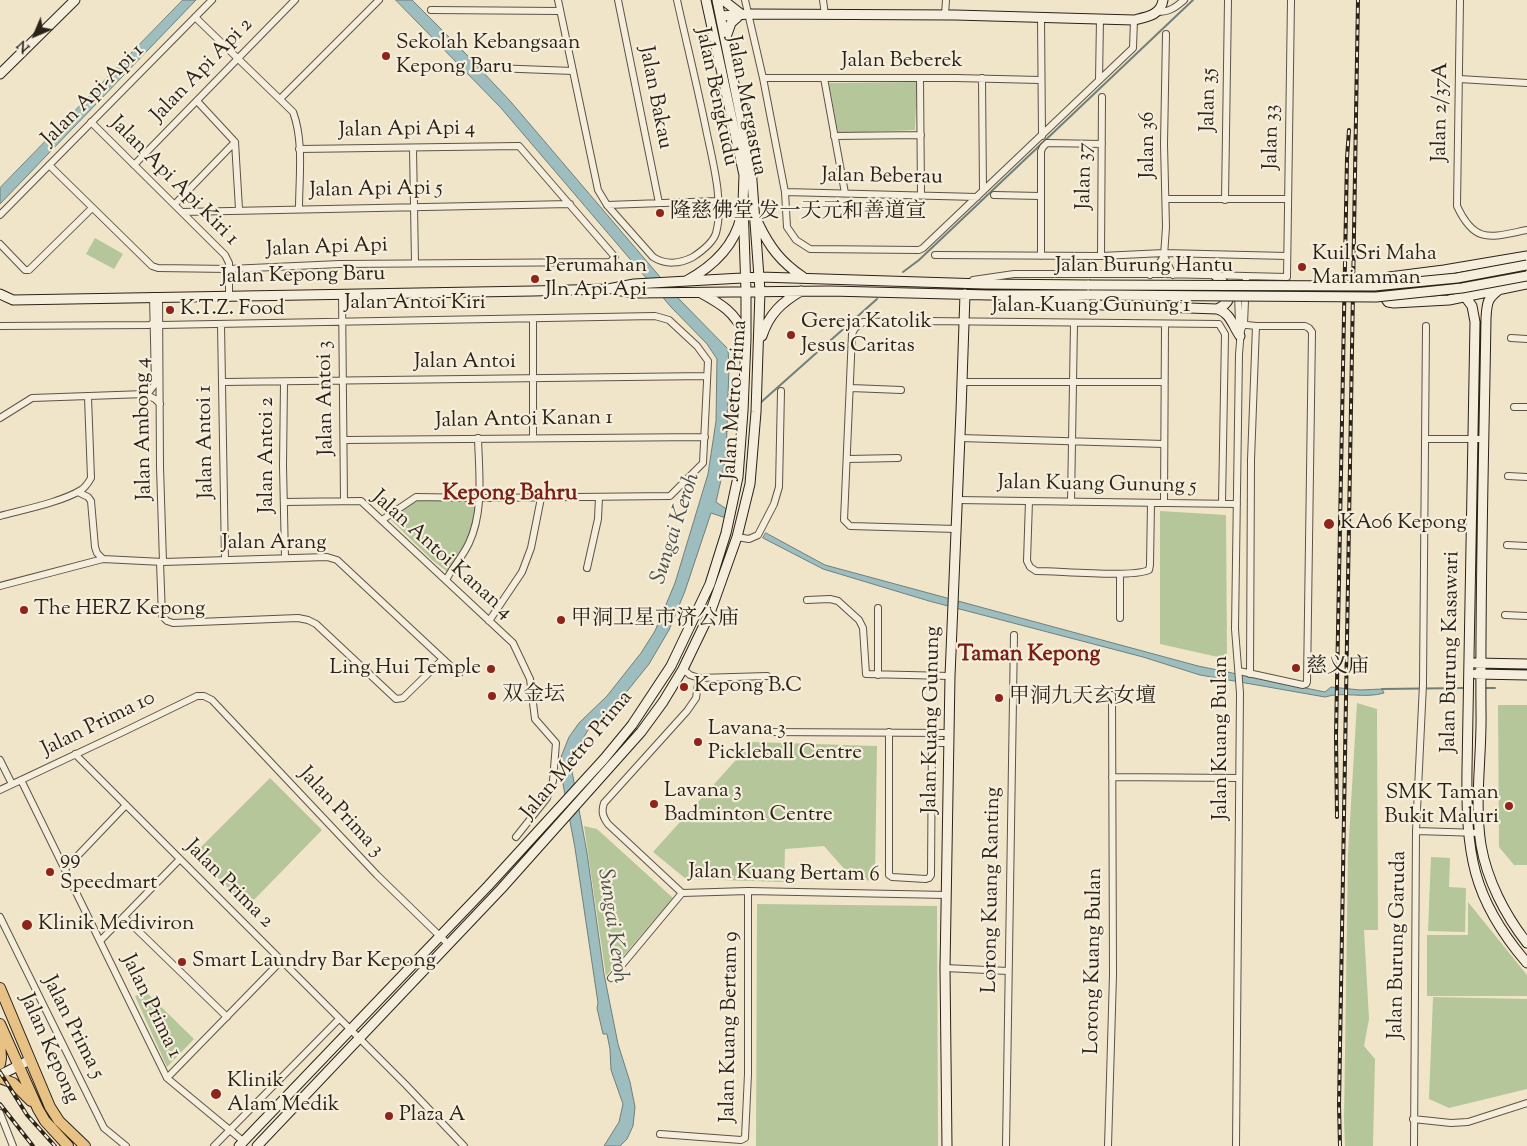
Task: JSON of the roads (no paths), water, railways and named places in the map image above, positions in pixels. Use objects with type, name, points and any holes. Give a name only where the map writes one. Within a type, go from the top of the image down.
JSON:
[{"type":"main road","points":[[0,74],[75,0]]},
{"type":"main road","points":[[707,0],[721,16]]},
{"type":"main road","name":"Jalan Mergastua","points":[[707,0],[742,159],[744,175],[746,292]]},
{"type":"main road","name":"Jalan Mergastua","points":[[717,0],[751,166],[760,278]]},
{"type":"main road","points":[[723,0],[745,14]]},
{"type":"main road","points":[[721,16],[745,14],[946,15],[1134,20],[1150,17],[1157,12],[1163,0]]},
{"type":"main road","points":[[726,38],[731,23],[745,14]]},
{"type":"main road","points":[[713,30],[721,16]]},
{"type":"main road","points":[[681,282],[704,270],[723,253],[736,232],[743,204]]},
{"type":"main road","points":[[756,218],[768,244],[776,254],[804,278]]},
{"type":"main road","points":[[1527,256],[1389,277],[1384,281],[1385,298],[1388,302],[1394,303],[1466,298],[1527,284]]},
{"type":"main road","name":"Jalan Burung Hantu","points":[[746,292],[802,291],[989,295],[1089,290],[1374,286],[1457,278],[1527,265]]},
{"type":"main road","points":[[1216,276],[1226,284],[1229,291],[1226,303],[1217,309]]},
{"type":"main road","name":"Jalan Burung Hantu","points":[[746,278],[958,282],[1089,290],[1376,298],[1462,288],[1527,276]]},
{"type":"main road","name":"Jalan Kepong Baru","points":[[0,294],[13,300],[608,289],[746,278]]},
{"type":"main road","name":"Jalan Metro Prima","points":[[257,1146],[542,845],[647,725],[683,669],[710,612],[736,537],[750,484],[756,412],[760,278]]},
{"type":"main road","name":"Jalan Kepong Baru","points":[[635,288],[685,292],[746,292]]},
{"type":"main road","name":"Jalan Burung Kasawari","points":[[1500,289],[1490,297],[1487,304],[1480,663],[1480,833],[1484,857],[1498,896],[1527,943]]},
{"type":"main road","points":[[759,346],[771,314],[789,298],[802,291]]},
{"type":"main road","points":[[700,292],[733,314],[740,323],[746,339]]},
{"type":"main road","name":"Jalan Metro Prima","points":[[241,1144],[440,936],[604,759],[632,725],[671,666],[710,584],[726,533],[738,477],[743,416],[746,292]]},
{"type":"main road","name":"Jalan Kuang Gunung","points":[[947,1146],[945,968],[950,676],[965,294]]},
{"type":"main road","points":[[989,295],[1020,302],[1217,309],[1222,310],[1245,327]]},
{"type":"main road","name":"Jalan Burung Kasawari","points":[[1466,298],[1472,306],[1475,322],[1468,663],[1468,832],[1478,886],[1507,938],[1527,963]]},
{"type":"main road","points":[[1468,663],[1527,664]]},
{"type":"main road","points":[[1468,679],[1527,675]]},
{"type":"main road","name":"Jalan Kepong","points":[[0,988],[50,1107],[59,1121],[84,1146]]},
{"type":"main road","name":"Jalan Kepong","points":[[0,1024],[38,1110],[68,1146]]},
{"type":"main road","points":[[0,1040],[2,1058],[0,1064]]},
{"type":"main road","points":[[0,1077],[30,1060]]},
{"type":"main road","points":[[0,1077],[14,1083],[38,1110]]},
{"type":"street","name":"Jalan Api-Api 1","points":[[0,215],[212,0]]},
{"type":"street","name":"Jalan Api Api 2","points":[[134,166],[295,0]]},
{"type":"street","points":[[280,99],[379,0]]},
{"type":"street","name":"Jalan Bengkudu","points":[[558,0],[598,190],[607,205],[653,258],[660,262],[685,261],[699,253],[713,239],[716,232],[718,215],[717,182],[677,0]]},
{"type":"street","name":"Jalan Bakau","points":[[618,0],[658,203]]},
{"type":"street","points":[[745,0],[745,14],[763,78],[785,192],[787,227],[796,240],[810,249],[919,250],[923,248],[1133,48],[1134,20]]},
{"type":"street","points":[[823,0],[825,15]]},
{"type":"street","points":[[946,0],[946,15]]},
{"type":"street","points":[[1157,12],[1166,12],[1175,8],[1184,0]]},
{"type":"street","name":"Jalan 35","points":[[1225,200],[1228,0]]},
{"type":"street","name":"Jalan 33","points":[[1242,277],[1285,278],[1288,275],[1291,0]]},
{"type":"street","name":"Jalan 2/37A","points":[[1460,0],[1457,206],[1465,223],[1478,233],[1490,237],[1527,230]]},
{"type":"street","points":[[431,10],[560,11]]},
{"type":"street","points":[[195,17],[292,112],[296,121],[299,209]]},
{"type":"street","points":[[1041,17],[1040,80],[1042,136]]},
{"type":"street","points":[[1099,80],[1100,19]]},
{"type":"street","name":"Jalan 36","points":[[1166,34],[1164,144],[1166,226],[1164,255],[1173,275]]},
{"type":"street","points":[[486,66],[494,68],[573,71]]},
{"type":"street","name":"Jalan Beberek","points":[[763,78],[982,78],[1040,80]]},
{"type":"street","points":[[824,78],[845,193]]},
{"type":"street","points":[[920,78],[921,194]]},
{"type":"street","points":[[982,78],[983,191]]},
{"type":"street","points":[[1459,79],[1527,83]]},
{"type":"street","name":"Jalan 37","points":[[1101,256],[1102,97]]},
{"type":"street","points":[[197,101],[235,142],[239,210]]},
{"type":"street","name":"Jalan Api Api Kiri 1","points":[[90,122],[226,255],[230,263],[229,296]]},
{"type":"street","points":[[834,136],[920,135]]},
{"type":"street","points":[[175,204],[235,142]]},
{"type":"street","points":[[1041,256],[1040,196],[1041,151],[1043,146],[1047,143],[1102,144]]},
{"type":"street","name":"Jalan Api Api 4","points":[[298,149],[516,146],[521,148],[570,204]]},
{"type":"street","points":[[413,148],[415,263]]},
{"type":"street","name":"Jalan Api Api","points":[[49,165],[152,266],[158,268],[229,269],[340,264],[610,262],[615,256],[570,204]]},
{"type":"street","name":"Jalan Beberau","points":[[785,192],[921,194],[977,197]]},
{"type":"street","points":[[994,195],[1040,196]]},
{"type":"street","points":[[1166,199],[1288,199]]},
{"type":"street","points":[[607,205],[718,201]]},
{"type":"street","name":"Jalan Api Api 5","points":[[182,212],[570,204]]},
{"type":"street","points":[[0,244],[25,270],[29,270],[92,208]]},
{"type":"street","points":[[935,255],[1287,256]]},
{"type":"street","points":[[1150,274],[1164,255]]},
{"type":"street","points":[[958,282],[1014,274],[1150,274],[1242,277],[1251,460],[1250,674]]},
{"type":"street","name":"Jalan Kuang Bulan","points":[[1236,1146],[1240,693],[1235,629],[1237,504],[1245,327],[1242,277]]},
{"type":"street","name":"Jalan Antoi 3","points":[[342,294],[344,501]]},
{"type":"street","name":"Jalan Ambong 4","points":[[156,296],[160,404],[162,616],[167,621],[173,623],[298,618],[308,620],[316,624],[396,699],[403,698],[443,659]]},
{"type":"street","name":"Jalan Antoi Kiri","points":[[0,326],[149,326],[157,323],[221,324],[343,320],[655,316],[669,320],[697,346],[708,361],[707,376]]},
{"type":"street","points":[[533,319],[533,438]]},
{"type":"street","name":"Jalan Kuang Gunung 1","points":[[956,529],[850,526],[844,520],[852,334],[855,328],[863,322],[1219,324],[1225,334],[1222,503]]},
{"type":"street","name":"Jalan Ambong 4","points":[[145,394],[152,388],[155,381],[157,323]]},
{"type":"street","points":[[1071,502],[1074,323]]},
{"type":"street","name":"Jalan Antoi 1","points":[[221,324],[225,560]]},
{"type":"street","points":[[1164,503],[1165,324]]},
{"type":"street","points":[[1239,672],[1302,685],[1307,682],[1312,332],[1306,326],[1245,327]]},
{"type":"street","name":"Jalan Burung Garuda","points":[[1414,1146],[1416,830],[1423,684],[1426,326]]},
{"type":"street","points":[[1510,338],[1527,338]]},
{"type":"street","points":[[382,520],[416,497],[670,496],[703,463],[707,376]]},
{"type":"street","name":"Jalan Antoi","points":[[223,382],[533,380],[707,376]]},
{"type":"street","name":"Jalan Antoi 2","points":[[284,382],[285,558]]},
{"type":"street","points":[[961,382],[1164,382]]},
{"type":"street","points":[[851,388],[902,390]]},
{"type":"street","points":[[736,537],[749,539],[758,535],[776,497],[778,487],[781,391]]},
{"type":"street","points":[[0,418],[32,398],[145,394],[156,399],[160,404]]},
{"type":"street","points":[[0,516],[78,492],[88,484],[91,478],[88,397]]},
{"type":"street","points":[[1514,407],[1527,407]]},
{"type":"street","name":"Jalan Antoi Kanan 1","points":[[344,440],[705,437]]},
{"type":"street","points":[[446,580],[468,545],[472,535],[480,498],[478,438]]},
{"type":"street","points":[[960,438],[1164,444]]},
{"type":"street","points":[[1425,439],[1484,439]]},
{"type":"street","points":[[848,459],[898,458]]},
{"type":"street","points":[[1508,476],[1527,477]]},
{"type":"street","points":[[78,492],[88,497],[91,501],[94,547],[97,554],[103,559]]},
{"type":"street","points":[[586,568],[598,520],[599,497]]},
{"type":"street","points":[[489,620],[522,572],[531,548],[541,498]]},
{"type":"street","name":"Jalan Kuang Gunung 5","points":[[957,500],[1237,504]]},
{"type":"street","name":"Jalan Antoi Kanan 4","points":[[284,502],[361,501],[513,643],[530,679],[535,719],[556,743],[553,781],[547,798],[516,837]]},
{"type":"street","points":[[1029,501],[1027,560],[1030,567],[1036,571],[1120,574],[1149,570],[1151,502]]},
{"type":"street","points":[[1506,545],[1527,546]]},
{"type":"street","name":"Jalan Arang","points":[[0,586],[103,559],[161,562],[327,557],[337,560],[459,674]]},
{"type":"street","points":[[1120,574],[1120,618]]},
{"type":"street","points":[[807,600],[838,601],[859,620],[863,628],[866,674],[950,676]]},
{"type":"street","points":[[878,608],[878,675]]},
{"type":"street","points":[[1505,615],[1527,616]]},
{"type":"street","name":"Lorong Kuang Ranting","points":[[1006,1146],[1014,635]]},
{"type":"street","points":[[683,669],[699,678],[768,676]]},
{"type":"street","name":"Jalan Kuang Bertam 6","points":[[699,678],[696,698],[687,711],[604,803],[602,808],[604,819],[608,824],[682,892],[748,891],[946,895]]},
{"type":"street","name":"Lorong Kuang Bulan","points":[[1108,1146],[1113,975],[1112,695]]},
{"type":"street","name":"Jalan Prima 10","points":[[0,790],[197,696],[204,696],[212,700]]},
{"type":"street","name":"Jalan Prima 3","points":[[212,700],[376,875],[449,945]]},
{"type":"street","points":[[763,732],[950,733]]},
{"type":"street","points":[[889,732],[888,872],[892,877],[926,879],[930,878],[931,875],[932,733]]},
{"type":"street","points":[[932,743],[950,743]]},
{"type":"street","name":"Jalan Prima 2","points":[[75,754],[359,1038],[464,1146]]},
{"type":"street","points":[[0,760],[12,784]]},
{"type":"street","points":[[1112,777],[1239,778]]},
{"type":"street","name":"Jalan Prima 1","points":[[21,780],[166,1078],[230,1130],[241,1144]]},
{"type":"street","points":[[65,869],[126,805]]},
{"type":"street","points":[[1416,830],[1480,833]]},
{"type":"street","points":[[100,941],[180,859]]},
{"type":"street","name":"Jalan Kuang Bertam 9","points":[[660,1134],[740,1140],[745,1138],[748,1074],[748,891]]},
{"type":"street","points":[[611,978],[682,892]]},
{"type":"street","name":"Jalan Prima 5","points":[[0,916],[104,1128],[126,1146]]},
{"type":"street","points":[[124,917],[226,1017]]},
{"type":"street","points":[[166,1078],[281,961]]},
{"type":"street","points":[[945,968],[1008,972]]},
{"type":"street","points":[[214,1146],[339,1019]]},
{"type":"street","points":[[1413,1118],[1452,1124],[1468,1122],[1527,1103]]},
{"type":"street","points":[[0,1113],[13,1146]]},
{"type":"water","points":[[183,0],[196,0],[0,204],[0,188]]},
{"type":"water","points":[[396,0],[412,0],[466,54],[511,102],[678,298],[728,349],[726,458],[716,502],[728,510],[726,518],[711,513],[685,591],[669,630],[649,664],[616,705],[588,730],[577,749],[571,766],[587,853],[604,974],[618,1044],[630,1082],[635,1107],[633,1126],[627,1139],[620,1146],[604,1146],[619,1122],[623,1104],[611,1070],[607,1034],[603,1034],[597,1008],[598,1003],[575,848],[560,768],[561,757],[569,737],[579,723],[607,696],[641,653],[655,631],[675,583],[708,474],[716,421],[717,359],[707,344],[671,307],[501,108]]},
{"type":"water","points":[[766,533],[825,565],[1198,666],[1325,692],[1331,687],[1360,690],[1382,689],[1384,693],[1376,695],[1332,695],[1325,697],[1200,675],[1143,657],[929,601],[823,569],[763,538]]},
{"type":"waterway","points":[[903,272],[919,260],[1193,0]]},
{"type":"waterway","points":[[759,404],[877,299]]},
{"type":"waterway","points":[[727,431],[739,421]]},
{"type":"waterway","points":[[1382,689],[1465,688]]},
{"type":"waterway","points":[[1484,688],[1495,688]]},
{"type":"railway","points":[[1340,1146],[1339,1105],[1358,0]]},
{"type":"railway","points":[[1337,817],[1336,736],[1349,130]]},
{"type":"railway","points":[[0,1072],[27,1115],[55,1146]]},
{"type":"railway","points":[[0,1104],[33,1146]]},
{"type":"place","name":"Sekolah Kebangsaan Kepong Baru","points":[[386,56]]},
{"type":"place","name":"隆慈佛堂 发一天元和善道宣","points":[[660,213]]},
{"type":"place","name":"Kuil Sri Maha Mariamman","points":[[1302,267]]},
{"type":"place","name":"Perumahan Jln Api Api","points":[[535,279]]},
{"type":"place","name":"K.T.Z. Food","points":[[170,310]]},
{"type":"place","name":"Gereja Katolik Jesus Caritas","points":[[791,335]]},
{"type":"place","name":"KA06 Kepong","points":[[1329,524]]},
{"type":"place","name":"The HERZ Kepong","points":[[24,610]]},
{"type":"place","name":"甲洞卫星市济公庙","points":[[561,620]]},
{"type":"place","name":"慈义庙","points":[[1296,668]]},
{"type":"place","name":"Ling Hui Temple","points":[[491,669]]},
{"type":"place","name":"Kepong B.C","points":[[684,687]]},
{"type":"place","name":"双金坛","points":[[492,696]]},
{"type":"place","name":"甲洞九天玄女壇","points":[[999,698]]},
{"type":"place","name":"Lavana 3 Pickleball Centre","points":[[698,742]]},
{"type":"place","name":"Lavana 3 Badminton Centre","points":[[654,804]]},
{"type":"place","name":"SMK Taman Bukit Maluri","points":[[1509,806]]},
{"type":"place","name":"99 Speedmart","points":[[50,872]]},
{"type":"place","name":"Klinik Mediviron","points":[[27,925]]},
{"type":"place","name":"Smart Laundry Bar Kepong","points":[[182,962]]},
{"type":"place","name":"Klinik Alam Medik","points":[[216,1094]]},
{"type":"place","name":"Plaza A","points":[[389,1116]]},
{"type":"district","name":"Kepong Bahru","points":[[510,495]]},
{"type":"district","name":"Taman Kepong","points":[[1029,656]]},
{"type":"water label","name":"Sungai Keroh","points":[[677,529]]},
{"type":"water label","name":"Sungai Keroh","points":[[611,926]]}]
